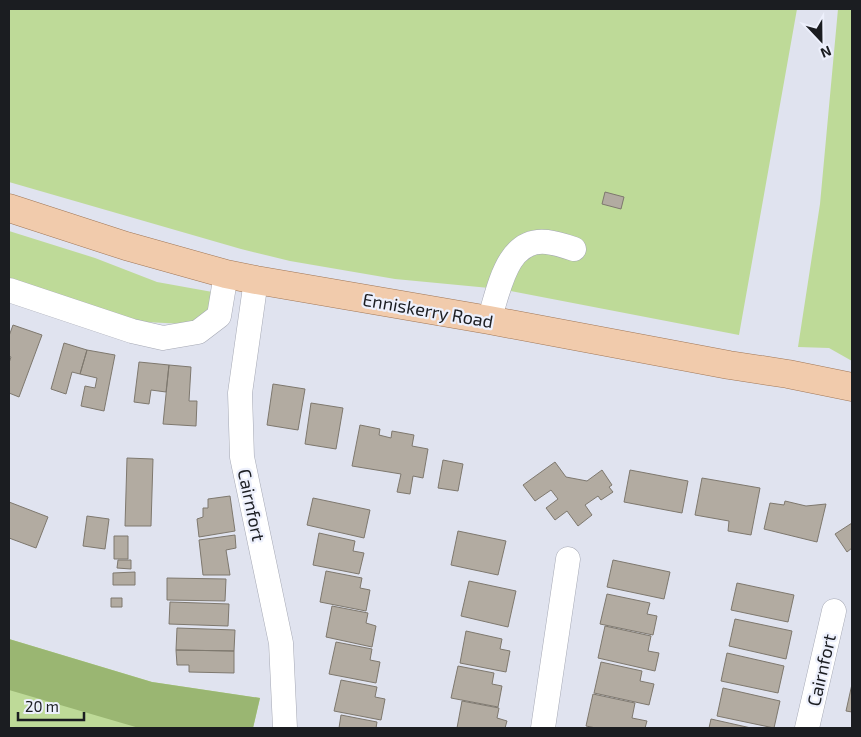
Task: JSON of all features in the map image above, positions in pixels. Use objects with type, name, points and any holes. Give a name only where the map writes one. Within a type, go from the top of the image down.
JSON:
[{"type":"main road","name":"Enniskerry Road","points":[[9,208],[126,246],[226,274],[852,387]]},
{"type":"street","points":[[489,320],[507,266],[517,251],[532,243],[547,242],[574,249]]},
{"type":"street","points":[[9,290],[132,331],[163,338],[198,332],[219,316],[226,274]]},
{"type":"street","name":"Cairnfort","points":[[256,280],[240,393],[242,456],[281,643],[285,728]]},
{"type":"street","points":[[543,728],[568,559]]},
{"type":"street","name":"Cairnfort","points":[[807,728],[834,611]]},
{"type":"green space","points":[[9,9],[797,9],[739,335],[500,289],[395,279],[290,261],[241,249],[9,182]]},
{"type":"green space","points":[[838,9],[852,9],[852,361],[829,348],[798,347],[820,204]]},
{"type":"green space","points":[[9,231],[95,258],[157,282],[218,293],[209,315],[184,324],[146,322],[75,307],[9,285]]},
{"type":"green space","points":[[9,639],[152,682],[260,698],[253,728],[9,728]]},
{"type":"green space","points":[[9,639],[152,682],[260,698],[253,728],[139,728],[9,690]]},
{"type":"building","points":[[605,192],[624,197],[621,209],[602,204]]},
{"type":"building","points":[[13,325],[42,335],[19,397],[9,393],[9,363],[11,357],[9,356],[9,336]]},
{"type":"building","points":[[64,343],[87,350],[80,374],[72,372],[66,394],[51,389]]},
{"type":"building","points":[[87,350],[115,355],[104,411],[81,406],[85,386],[95,388],[97,378],[80,374]]},
{"type":"building","points":[[139,362],[169,365],[166,392],[151,390],[149,404],[134,402]]},
{"type":"building","points":[[169,365],[191,367],[189,401],[197,401],[196,426],[163,424]]},
{"type":"building","points":[[273,384],[305,389],[298,430],[267,425]]},
{"type":"building","points":[[311,403],[343,408],[336,449],[305,444]]},
{"type":"building","points":[[360,425],[380,429],[379,435],[391,438],[392,431],[414,435],[412,446],[428,449],[423,478],[413,476],[410,494],[397,492],[401,474],[352,466]]},
{"type":"building","points":[[127,458],[153,459],[151,526],[125,526]]},
{"type":"building","points":[[443,460],[463,464],[458,491],[438,488]]},
{"type":"building","points":[[555,462],[566,477],[587,481],[602,470],[612,485],[609,487],[613,492],[601,500],[598,496],[585,505],[592,515],[578,526],[567,511],[555,520],[546,508],[558,499],[551,490],[535,501],[523,485]]},
{"type":"building","points":[[630,470],[688,481],[682,513],[624,502]]},
{"type":"building","points":[[702,478],[760,488],[751,535],[728,531],[729,521],[695,515]]},
{"type":"building","points":[[230,496],[235,531],[199,537],[197,519],[203,517],[203,508],[208,508],[208,499]]},
{"type":"building","points":[[313,498],[370,510],[364,538],[307,525]]},
{"type":"building","points":[[785,501],[806,506],[826,504],[817,542],[764,529],[770,503],[784,505]]},
{"type":"building","points":[[9,502],[48,517],[36,548],[9,538]]},
{"type":"building","points":[[87,516],[109,519],[105,549],[83,546]]},
{"type":"building","points":[[852,523],[852,548],[847,552],[835,534]]},
{"type":"building","points":[[458,531],[506,541],[498,575],[451,565]]},
{"type":"building","points":[[319,533],[355,541],[353,551],[364,553],[359,574],[313,565]]},
{"type":"building","points":[[235,535],[236,548],[226,550],[230,575],[203,575],[199,540]]},
{"type":"building","points":[[114,536],[128,536],[128,559],[114,559]]},
{"type":"building","points":[[118,560],[131,560],[131,569],[117,568]]},
{"type":"building","points":[[613,560],[670,572],[664,599],[607,587]]},
{"type":"building","points":[[326,571],[362,578],[360,588],[370,590],[366,611],[320,602]]},
{"type":"building","points":[[135,572],[135,585],[113,585],[113,573]]},
{"type":"building","points":[[167,578],[226,579],[225,601],[167,600]]},
{"type":"building","points":[[469,581],[516,591],[508,627],[461,616]]},
{"type":"building","points":[[737,583],[794,595],[788,622],[731,610]]},
{"type":"building","points":[[607,594],[650,603],[647,614],[657,616],[653,635],[600,624]]},
{"type":"building","points":[[111,598],[122,598],[122,607],[111,607]]},
{"type":"building","points":[[170,602],[229,604],[228,626],[169,624]]},
{"type":"building","points":[[332,606],[368,613],[366,623],[376,626],[372,647],[326,637]]},
{"type":"building","points":[[735,619],[792,631],[786,659],[729,646]]},
{"type":"building","points":[[605,626],[651,636],[648,651],[659,653],[655,671],[598,658]]},
{"type":"building","points":[[177,628],[235,630],[234,651],[176,650]]},
{"type":"building","points":[[466,631],[502,639],[500,649],[510,651],[506,672],[460,663]]},
{"type":"building","points":[[336,642],[372,649],[370,660],[380,662],[376,683],[329,674]]},
{"type":"building","points":[[176,650],[234,651],[234,673],[189,672],[189,665],[177,665]]},
{"type":"building","points":[[727,653],[784,666],[778,693],[721,681]]},
{"type":"building","points":[[601,662],[642,671],[640,681],[654,684],[649,705],[594,693]]},
{"type":"building","points":[[458,666],[494,673],[492,684],[502,686],[498,707],[451,698]]},
{"type":"building","points":[[341,680],[377,687],[375,697],[385,699],[381,720],[334,711]]},
{"type":"building","points":[[852,684],[852,712],[846,711]]},
{"type":"building","points":[[723,688],[780,701],[774,728],[717,716]]},
{"type":"building","points":[[593,694],[635,703],[632,718],[647,721],[645,728],[596,728],[586,726]]},
{"type":"building","points":[[462,701],[499,708],[497,718],[507,721],[505,728],[457,728]]},
{"type":"building","points":[[341,715],[377,722],[376,728],[339,728]]},
{"type":"building","points":[[711,719],[751,728],[709,728]]}]
